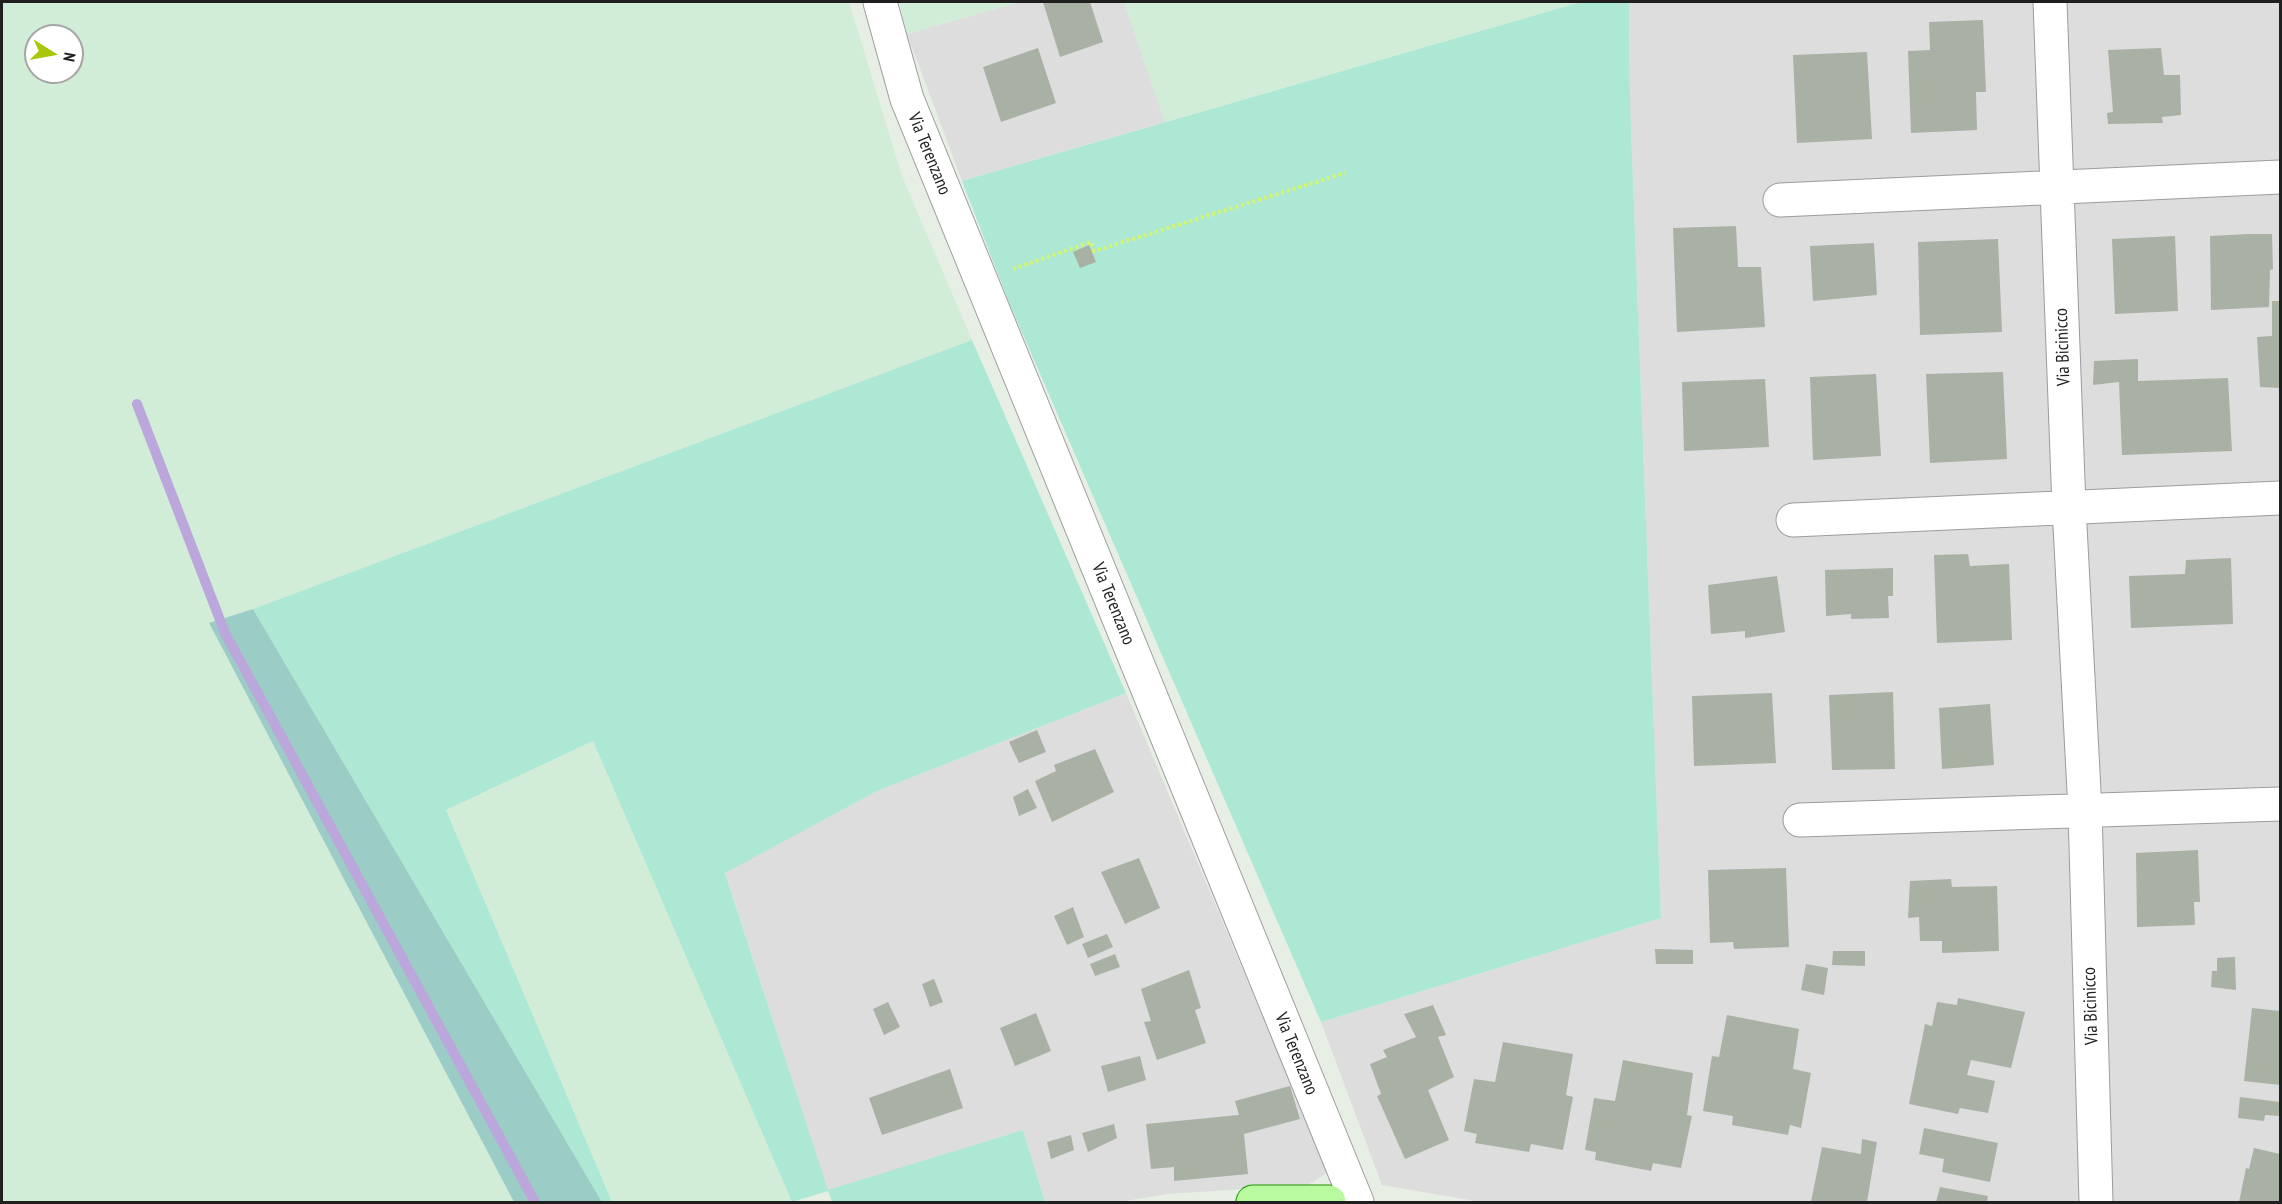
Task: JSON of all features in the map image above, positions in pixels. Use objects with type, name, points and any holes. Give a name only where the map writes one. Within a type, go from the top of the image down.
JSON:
[{"type":"main road","points":[[1253,1203],[1329,1203]]},
{"type":"street","name":"Via Terenzano","points":[[880,2],[907,99],[1357,1203]]},
{"type":"street","name":"Via Bicinicco","points":[[2050,2],[2069,507],[2085,810],[2096,1203]]},
{"type":"street","points":[[1780,200],[2280,177]]},
{"type":"street","points":[[1793,520],[2280,498]]},
{"type":"street","points":[[1800,820],[2280,804]]},
{"type":"path","points":[[981,280],[1091,242],[1094,251],[1346,173]]},
{"type":"shaded area","points":[[1019,2],[1124,2],[1165,122],[962,181],[907,34]]},
{"type":"shaded area","points":[[1629,2],[2280,2],[2280,1202],[1481,1202],[1382,1185],[1321,1022],[1661,918],[1630,102]]},
{"type":"shaded area","points":[[253,609],[602,1202],[514,1202],[209,623]]},
{"type":"shaded area","points":[[1126,693],[1328,1172],[1308,1185],[1167,1194],[1120,1202],[1045,1202],[1023,1130],[828,1191],[725,872],[877,791]]},
{"type":"green space","points":[[2,2],[849,2],[902,176],[972,340],[253,609],[209,623],[514,1202],[2,1202]]},
{"type":"green space","points":[[899,2],[1019,2],[907,34]]},
{"type":"green space","points":[[1124,2],[1581,2],[1165,122]]},
{"type":"green space","points":[[1581,2],[1629,2],[1630,102],[1661,918],[1321,1022],[1008,300],[962,181]]},
{"type":"green space","points":[[972,340],[1126,693],[877,791],[725,873],[828,1190],[1023,1130],[1045,1202],[832,1202],[828,1191],[792,1202],[593,741],[446,810],[612,1202],[602,1202],[253,609]]},
{"type":"green space","points":[[593,741],[792,1202],[612,1202],[446,810]]},
{"type":"building","points":[[1043,2],[1090,2],[1103,42],[1060,57]]},
{"type":"building","points":[[1983,20],[1986,92],[1976,92],[1977,130],[1911,133],[1908,51],[1930,50],[1929,22]]},
{"type":"building","points":[[1038,48],[1056,103],[1001,122],[983,67]]},
{"type":"building","points":[[2161,48],[2164,75],[2180,75],[2181,115],[2162,117],[2163,123],[2108,124],[2107,113],[2113,112],[2108,50]]},
{"type":"building","points":[[1867,52],[1872,139],[1797,143],[1793,55]]},
{"type":"building","points":[[1736,226],[1738,267],[1761,267],[1765,327],[1677,332],[1673,228]]},
{"type":"building","points":[[2272,234],[2273,269],[2270,270],[2269,307],[2211,310],[2210,236]]},
{"type":"building","points":[[2175,236],[2178,311],[2115,314],[2112,239]]},
{"type":"building","points":[[1998,239],[2002,332],[1920,335],[1918,242]]},
{"type":"building","points":[[1874,243],[1877,295],[1813,301],[1810,246]]},
{"type":"building","points":[[1089,245],[1096,262],[1080,268],[1073,252]]},
{"type":"building","points":[[2272,301],[2280,301],[2280,388],[2260,387],[2257,337],[2272,336]]},
{"type":"building","points":[[2138,359],[2138,381],[2228,378],[2232,451],[2122,455],[2119,382],[2093,385],[2094,361]]},
{"type":"building","points":[[2003,372],[2007,459],[1930,463],[1926,374]]},
{"type":"building","points":[[1876,374],[1881,456],[1813,460],[1810,377]]},
{"type":"building","points":[[1765,379],[1769,447],[1684,451],[1682,382]]},
{"type":"building","points":[[1968,554],[1970,566],[2009,564],[2012,640],[1937,643],[1934,555]]},
{"type":"building","points":[[2231,558],[2233,624],[2131,628],[2129,576],[2185,574],[2186,560]]},
{"type":"building","points":[[1893,568],[1893,596],[1888,596],[1889,618],[1851,619],[1851,614],[1826,616],[1825,570]]},
{"type":"building","points":[[1777,576],[1785,632],[1745,638],[1745,631],[1711,634],[1708,585]]},
{"type":"building","points":[[1893,692],[1895,769],[1832,770],[1829,695]]},
{"type":"building","points":[[1772,693],[1776,763],[1694,766],[1692,696]]},
{"type":"building","points":[[1990,704],[1994,765],[1942,769],[1939,708]]},
{"type":"building","points":[[1037,730],[1046,752],[1019,763],[1009,742]]},
{"type":"building","points":[[1095,749],[1114,792],[1052,822],[1035,781],[1056,771],[1054,765]]},
{"type":"building","points":[[1028,789],[1037,808],[1019,816],[1013,797]]},
{"type":"building","points":[[2198,850],[2200,902],[2194,902],[2195,925],[2137,927],[2136,853]]},
{"type":"building","points":[[1139,858],[1160,908],[1125,924],[1101,872]]},
{"type":"building","points":[[1786,868],[1789,947],[1734,949],[1733,942],[1710,943],[1708,870]]},
{"type":"building","points":[[1951,879],[1952,887],[1997,886],[1999,951],[1942,953],[1942,941],[1920,941],[1919,917],[1908,918],[1910,881]]},
{"type":"building","points":[[1073,907],[1084,937],[1067,945],[1054,916]]},
{"type":"building","points":[[1107,934],[1113,947],[1088,958],[1082,944]]},
{"type":"building","points":[[1655,949],[1693,950],[1693,964],[1656,964]]},
{"type":"building","points":[[1833,951],[1865,951],[1865,966],[1832,965]]},
{"type":"building","points":[[1115,954],[1120,967],[1095,976],[1090,964]]},
{"type":"building","points":[[2235,957],[2236,990],[2211,987],[2212,971],[2217,971],[2217,958]]},
{"type":"building","points":[[1806,964],[1828,968],[1824,995],[1801,990]]},
{"type":"building","points":[[1189,970],[1201,1008],[1195,1010],[1206,1043],[1157,1060],[1144,1022],[1151,1021],[1141,989]]},
{"type":"building","points":[[934,979],[943,1002],[930,1007],[922,984]]},
{"type":"building","points":[[1958,998],[2025,1012],[2011,1068],[1971,1060],[1967,1075],[1995,1081],[1988,1113],[1960,1108],[1958,1114],[1909,1104],[1925,1024],[1932,1026],[1937,1002],[1957,1005]]},
{"type":"building","points":[[888,1002],[900,1027],[884,1035],[873,1009]]},
{"type":"building","points":[[1433,1005],[1446,1035],[1438,1037],[1454,1077],[1428,1090],[1449,1140],[1405,1159],[1377,1096],[1381,1094],[1370,1064],[1387,1057],[1383,1050],[1416,1037],[1404,1014]]},
{"type":"building","points":[[2252,1008],[2280,1011],[2280,1085],[2244,1081]]},
{"type":"building","points":[[1036,1013],[1051,1051],[1015,1066],[1000,1028]]},
{"type":"building","points":[[1727,1015],[1799,1029],[1793,1069],[1811,1073],[1801,1128],[1790,1125],[1788,1135],[1732,1125],[1733,1116],[1703,1111],[1712,1056],[1719,1057]]},
{"type":"building","points":[[1503,1042],[1573,1054],[1566,1095],[1573,1097],[1563,1150],[1531,1144],[1529,1152],[1475,1143],[1477,1134],[1464,1131],[1474,1079],[1495,1082]]},
{"type":"building","points":[[1140,1056],[1146,1080],[1108,1092],[1101,1066]]},
{"type":"building","points":[[1623,1060],[1693,1073],[1687,1115],[1692,1116],[1681,1168],[1653,1163],[1651,1171],[1595,1160],[1596,1152],[1585,1150],[1594,1098],[1615,1101]]},
{"type":"building","points":[[950,1069],[963,1108],[882,1135],[869,1098]]},
{"type":"building","points":[[1290,1086],[1300,1119],[1244,1134],[1248,1174],[1174,1181],[1174,1167],[1151,1169],[1146,1124],[1239,1115],[1235,1101]]},
{"type":"building","points":[[2240,1097],[2280,1102],[2280,1116],[2265,1115],[2264,1121],[2238,1118]]},
{"type":"building","points":[[1114,1124],[1117,1138],[1088,1152],[1082,1133]]},
{"type":"building","points":[[1924,1128],[1998,1143],[1990,1182],[1942,1172],[1944,1159],[1919,1154]]},
{"type":"building","points":[[1071,1135],[1074,1150],[1051,1159],[1047,1142]]},
{"type":"building","points":[[1862,1139],[1877,1142],[1867,1202],[1811,1202],[1822,1147],[1861,1154]]},
{"type":"building","points":[[2254,1148],[2280,1154],[2280,1202],[2239,1202],[2246,1168],[2249,1169]]},
{"type":"building","points":[[1940,1187],[1988,1196],[1987,1202],[1936,1202]]},
{"type":"waterway","points":[[137,404],[225,633],[535,1202]]}]
